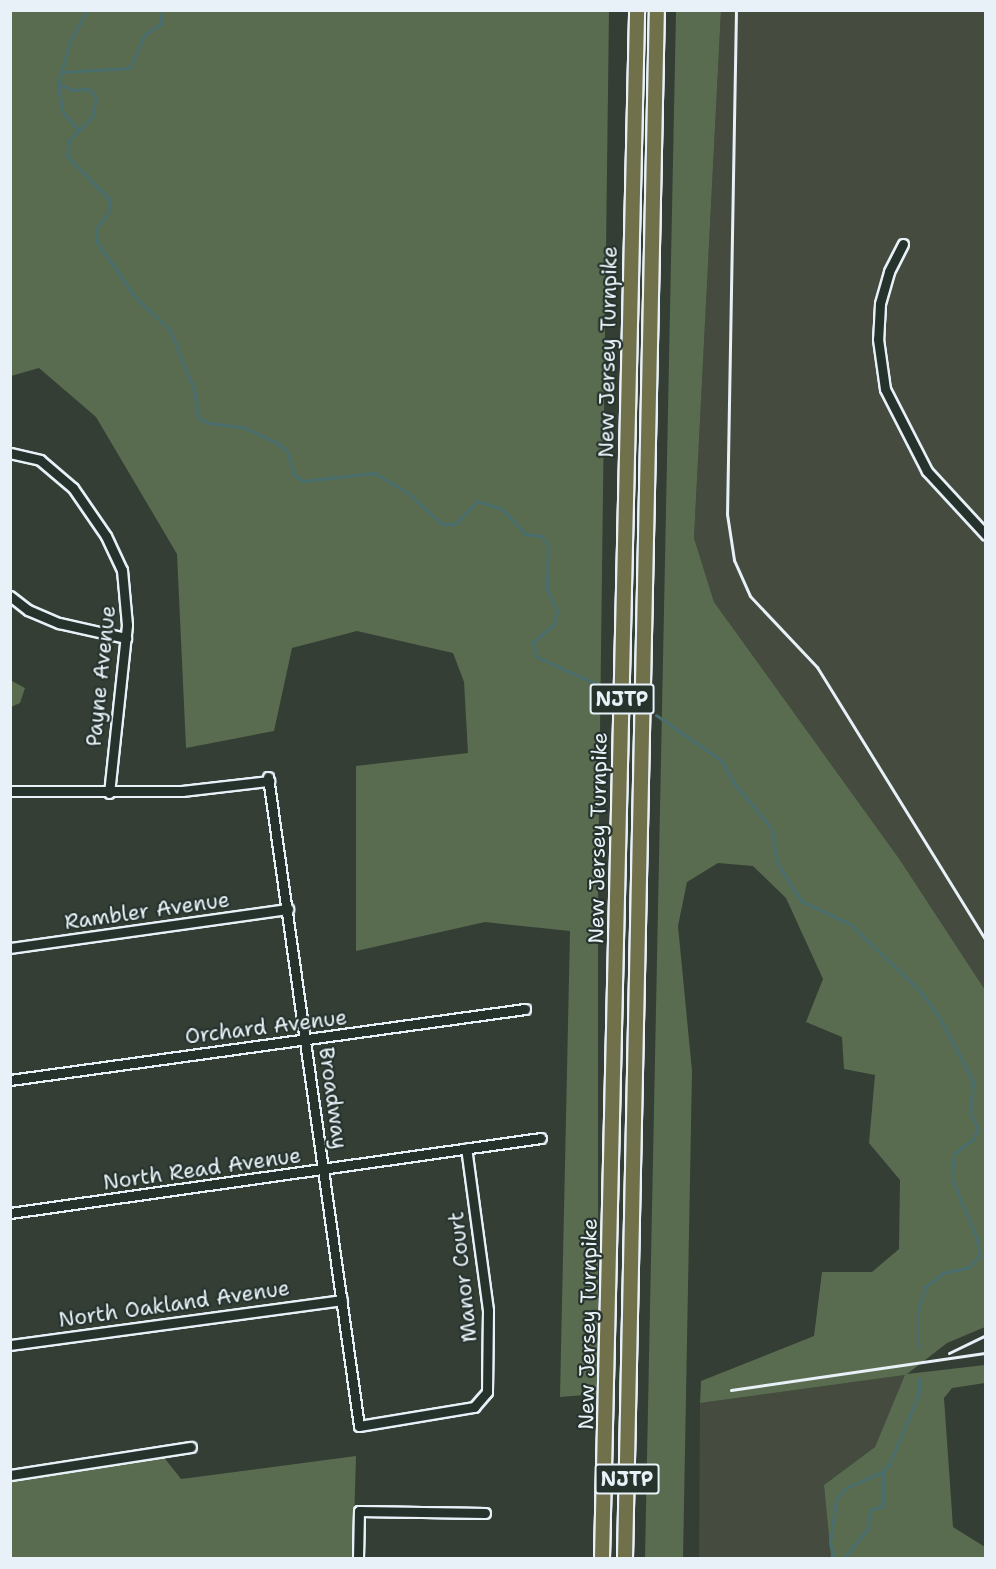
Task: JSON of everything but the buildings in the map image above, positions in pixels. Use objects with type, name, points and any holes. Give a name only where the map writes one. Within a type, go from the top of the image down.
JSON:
[{"type":"highway","name":"New Jersey Turnpike","points":[[602,1558],[637,10]]},
{"type":"highway","name":"New Jersey Turnpike","points":[[625,1558],[657,10]]},
{"type":"street","points":[[903,244],[889,272],[880,304],[878,339],[885,389],[927,471],[986,535]]},
{"type":"street","name":"Payne Avenue","points":[[10,453],[30,456],[54,469],[73,488],[106,536],[122,570],[127,596],[126,638],[109,793]]},
{"type":"street","points":[[10,596],[28,610],[59,623],[126,638]]},
{"type":"street","name":"Broadway","points":[[109,793],[182,791],[269,779],[307,1042],[358,1426]]},
{"type":"street","points":[[10,791],[109,793]]},
{"type":"street","name":"Rambler Avenue","points":[[10,948],[288,909]]},
{"type":"street","name":"Orchard Avenue","points":[[10,1080],[307,1042],[525,1009]]},
{"type":"street","name":"North Read Avenue","points":[[10,1213],[324,1171],[541,1138]]},
{"type":"street","name":"Manor Court","points":[[358,1426],[474,1407],[482,1401],[487,1392],[488,1311],[466,1148]]},
{"type":"street","name":"North Oakland Avenue","points":[[10,1345],[342,1300]]},
{"type":"street","points":[[10,1475],[191,1447]]},
{"type":"street","points":[[358,1558],[358,1511],[485,1514]]},
{"type":"shaded area","points":[[721,11],[985,11],[985,990],[900,860],[714,602],[694,538]]},
{"type":"shaded area","points":[[906,1375],[875,1447],[824,1485],[831,1558],[699,1558],[700,1403]]},
{"type":"green space","points":[[721,10],[694,538],[714,602],[900,860],[985,990],[985,1327],[947,1343],[907,1374],[985,1365],[985,1383],[952,1388],[944,1398],[953,1527],[985,1547],[985,1558],[831,1558],[824,1485],[875,1447],[905,1375],[700,1403],[701,1381],[814,1336],[822,1272],[872,1272],[899,1249],[900,1180],[869,1143],[875,1075],[844,1069],[842,1037],[806,1022],[823,979],[786,898],[753,866],[718,863],[687,882],[678,926],[692,1071],[683,1558],[645,1558],[676,11]]},
{"type":"green space","points":[[10,11],[609,11],[598,892],[598,1394],[560,1397],[570,931],[485,922],[356,951],[356,766],[468,753],[464,682],[453,653],[357,631],[292,648],[274,731],[186,748],[177,554],[96,417],[39,368],[11,376]]},
{"type":"green space","points":[[10,680],[25,688],[20,703],[11,707]]},
{"type":"green space","points":[[162,1455],[181,1479],[356,1456],[353,1558],[11,1558],[10,1478]]},
{"type":"waterway","points":[[78,130],[62,111],[58,83],[70,41],[87,10]]},
{"type":"waterway","points":[[61,72],[130,68],[144,35],[161,24],[160,10]]},
{"type":"waterway","points":[[58,83],[72,90],[88,89],[96,97],[92,117],[69,140],[67,156],[110,200],[108,212],[96,229],[97,242],[135,297],[170,330],[194,390],[198,418],[209,423],[243,427],[277,443],[287,451],[294,475],[303,481],[374,473],[408,493],[442,524],[455,524],[477,501],[502,509],[525,534],[541,536],[548,545],[547,588],[557,611],[554,624],[533,642],[537,657],[605,688]]},
{"type":"waterway","points":[[656,715],[722,761],[733,782],[772,829],[777,863],[801,901],[850,924],[920,991],[938,1015],[973,1081],[970,1113],[978,1129],[973,1139],[954,1154],[952,1179],[977,1239],[979,1256],[969,1267],[943,1273],[925,1287],[918,1311],[918,1348]]},
{"type":"waterway","points":[[834,1558],[830,1543],[836,1499],[846,1488],[880,1473],[889,1465],[919,1393],[919,1378]]},
{"type":"waterway","points":[[844,1558],[867,1530],[870,1510],[883,1506],[883,1471]]},
{"type":"railway","points":[[736,10],[727,514],[734,560],[750,596],[817,667],[986,941]]},
{"type":"railway","points":[[949,1353],[986,1335]]},
{"type":"railway","points":[[731,1390],[986,1353]]}]
